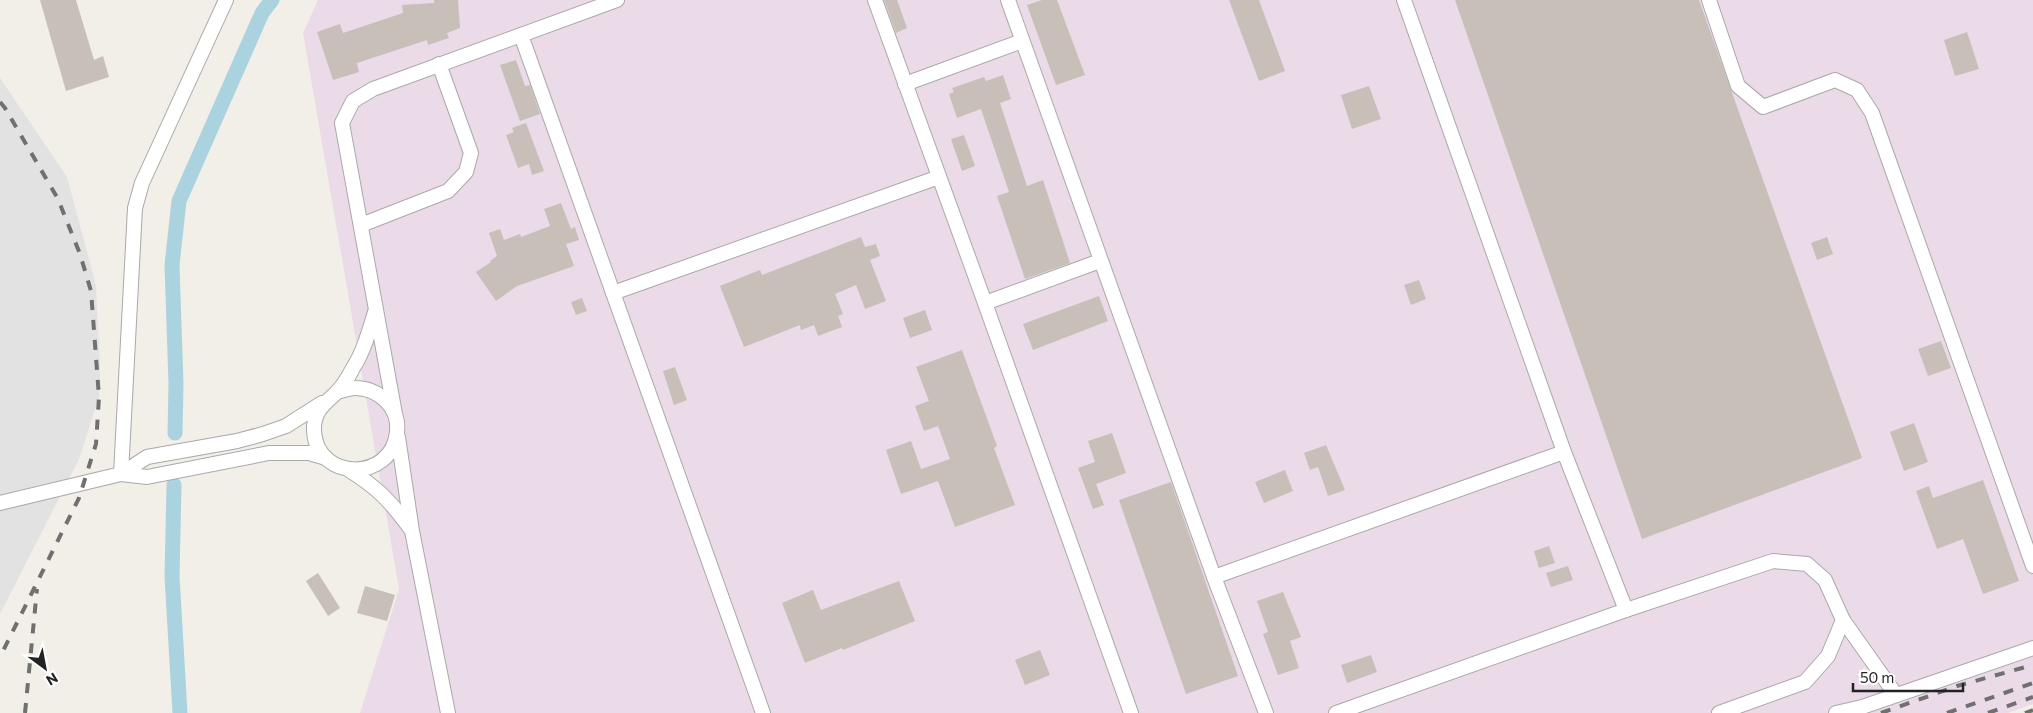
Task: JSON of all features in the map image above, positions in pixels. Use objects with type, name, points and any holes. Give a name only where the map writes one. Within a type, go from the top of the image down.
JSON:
[{"type":"lane","points":[[121,474],[136,208],[142,183],[226,0]]},
{"type":"lane","points":[[448,713],[412,531],[395,414],[342,123],[353,102],[372,89],[521,35],[601,3],[617,0]]},
{"type":"lane","points":[[875,0],[1131,713]]},
{"type":"lane","points":[[1008,0],[1214,577],[1266,713]]},
{"type":"lane","points":[[1404,0],[1564,452],[1626,610]]},
{"type":"lane","points":[[1709,0],[1738,86],[1762,107],[1835,80],[1857,90],[1872,113],[2033,566]]},
{"type":"lane","points":[[521,35],[763,713]]},
{"type":"lane","points":[[905,84],[1022,41]]},
{"type":"lane","points":[[361,225],[448,191],[466,172],[471,153],[440,64]]},
{"type":"lane","points":[[613,293],[939,177]]},
{"type":"lane","points":[[985,303],[1100,261]]},
{"type":"lane","points":[[0,503],[121,474],[147,457],[237,441],[286,426],[337,392],[365,346],[376,309]]},
{"type":"lane","points":[[337,392],[354,388],[371,390],[385,399],[395,414]]},
{"type":"lane","points":[[324,402],[317,415],[314,430],[318,446],[326,458]]},
{"type":"lane","points":[[349,470],[367,469],[382,461],[393,448],[397,431]]},
{"type":"lane","points":[[121,474],[147,477],[269,453],[309,452],[326,458],[337,466],[349,470],[369,482],[390,502],[412,531]]},
{"type":"lane","points":[[1214,577],[1564,452]]},
{"type":"lane","points":[[1336,713],[1626,610],[1772,561],[1807,564],[1825,580],[1843,620],[1896,695]]},
{"type":"lane","points":[[1719,713],[1805,682],[1828,656],[1843,620]]},
{"type":"lane","points":[[1836,713],[1862,707],[2033,648]]},
{"type":"shaded area","points":[[318,0],[2033,0],[2033,704],[2008,713],[360,713],[399,589],[303,33]]},
{"type":"shaded area","points":[[0,78],[67,177],[96,285],[100,366],[99,397],[79,459],[0,614]]},
{"type":"building","points":[[40,0],[76,0],[94,60],[103,56],[109,77],[66,91]]},
{"type":"building","points":[[434,0],[458,0],[460,28],[447,33],[449,38],[428,45],[427,40],[357,63],[359,72],[333,80],[317,32],[340,24],[343,33],[403,13],[402,5],[434,3]]},
{"type":"building","points":[[884,0],[897,0],[907,28],[896,33]]},
{"type":"building","points":[[1042,0],[1057,0],[1085,75],[1056,85],[1027,5]]},
{"type":"building","points":[[1229,0],[1259,0],[1285,71],[1259,81]]},
{"type":"building","points":[[1455,0],[1699,0],[1862,458],[1642,539]]},
{"type":"building","points":[[1967,32],[1979,69],[1955,76],[1944,40]]},
{"type":"building","points":[[516,60],[525,86],[530,85],[540,114],[520,121],[500,65]]},
{"type":"building","points":[[1003,75],[1011,99],[1000,103],[1027,186],[1043,180],[1070,263],[1025,279],[997,196],[1009,192],[981,109],[957,118],[949,94],[954,92],[952,88],[984,77],[986,81]]},
{"type":"building","points":[[1369,86],[1381,119],[1352,129],[1341,95]]},
{"type":"building","points":[[526,123],[544,171],[532,175],[529,164],[518,168],[506,135],[514,132],[512,128]]},
{"type":"building","points":[[964,135],[975,166],[962,171],[951,139]]},
{"type":"building","points":[[561,203],[571,229],[575,227],[579,240],[566,244],[574,266],[517,286],[496,301],[476,272],[497,256],[489,233],[500,229],[504,240],[520,234],[521,237],[550,226],[544,209]]},
{"type":"building","points":[[861,237],[865,247],[876,244],[880,256],[870,260],[886,301],[865,309],[856,285],[835,294],[843,314],[838,316],[842,327],[818,336],[814,325],[801,330],[800,325],[744,347],[720,286],[760,270],[762,275]]},
{"type":"building","points":[[1827,237],[1833,254],[1817,260],[1811,243]]},
{"type":"building","points":[[1419,280],[1426,299],[1411,305],[1404,285]]},
{"type":"building","points":[[1099,296],[1108,321],[1033,350],[1023,324]]},
{"type":"building","points":[[582,298],[587,311],[576,315],[571,302]]},
{"type":"building","points":[[925,310],[932,330],[910,338],[903,318]]},
{"type":"building","points":[[1941,341],[1951,368],[1928,376],[1918,349]]},
{"type":"building","points":[[962,350],[997,446],[994,448],[1015,505],[955,527],[938,481],[901,494],[886,450],[911,441],[921,469],[950,459],[938,426],[924,431],[915,406],[929,401],[916,367]]},
{"type":"building","points":[[675,367],[687,400],[674,405],[663,371]]},
{"type":"building","points":[[1914,423],[1928,462],[1904,471],[1890,432]]},
{"type":"building","points":[[1112,433],[1126,473],[1096,484],[1104,505],[1093,509],[1078,468],[1095,462],[1088,441]]},
{"type":"building","points":[[1326,445],[1345,490],[1328,496],[1318,467],[1310,470],[1304,453]]},
{"type":"building","points":[[1285,470],[1293,491],[1264,503],[1255,482]]},
{"type":"building","points":[[1983,480],[2019,581],[1983,594],[1963,539],[1937,549],[1916,491],[1929,486],[1933,498]]},
{"type":"building","points":[[1171,482],[1238,676],[1186,694],[1119,500]]},
{"type":"building","points":[[1549,546],[1555,563],[1539,568],[1534,551]]},
{"type":"building","points":[[1568,566],[1573,580],[1551,587],[1546,573]]},
{"type":"building","points":[[318,573],[340,608],[328,616],[306,581]]},
{"type":"building","points":[[899,581],[915,621],[805,663],[782,603],[813,590],[821,610]]},
{"type":"building","points":[[365,586],[395,595],[387,621],[357,613]]},
{"type":"building","points":[[1283,592],[1301,637],[1290,641],[1299,668],[1278,675],[1263,634],[1268,632],[1257,601]]},
{"type":"building","points":[[1040,650],[1050,675],[1025,685],[1015,660]]},
{"type":"building","points":[[1371,655],[1377,672],[1347,683],[1341,665]]},
{"type":"waterway","points":[[175,433],[176,384],[172,265],[179,201],[262,13],[272,0]]},
{"type":"waterway","points":[[174,485],[172,576],[180,713]]},
{"type":"railway","points":[[0,102],[58,199],[80,254],[91,291],[99,397],[96,444],[79,498],[0,657]]},
{"type":"railway","points":[[25,713],[37,589]]},
{"type":"railway","points":[[1881,713],[1957,686],[2033,665]]},
{"type":"railway","points":[[1947,713],[2033,683]]},
{"type":"railway","points":[[1988,713],[2033,697]]},
{"type":"railway","points":[[2025,713],[2033,710]]}]
